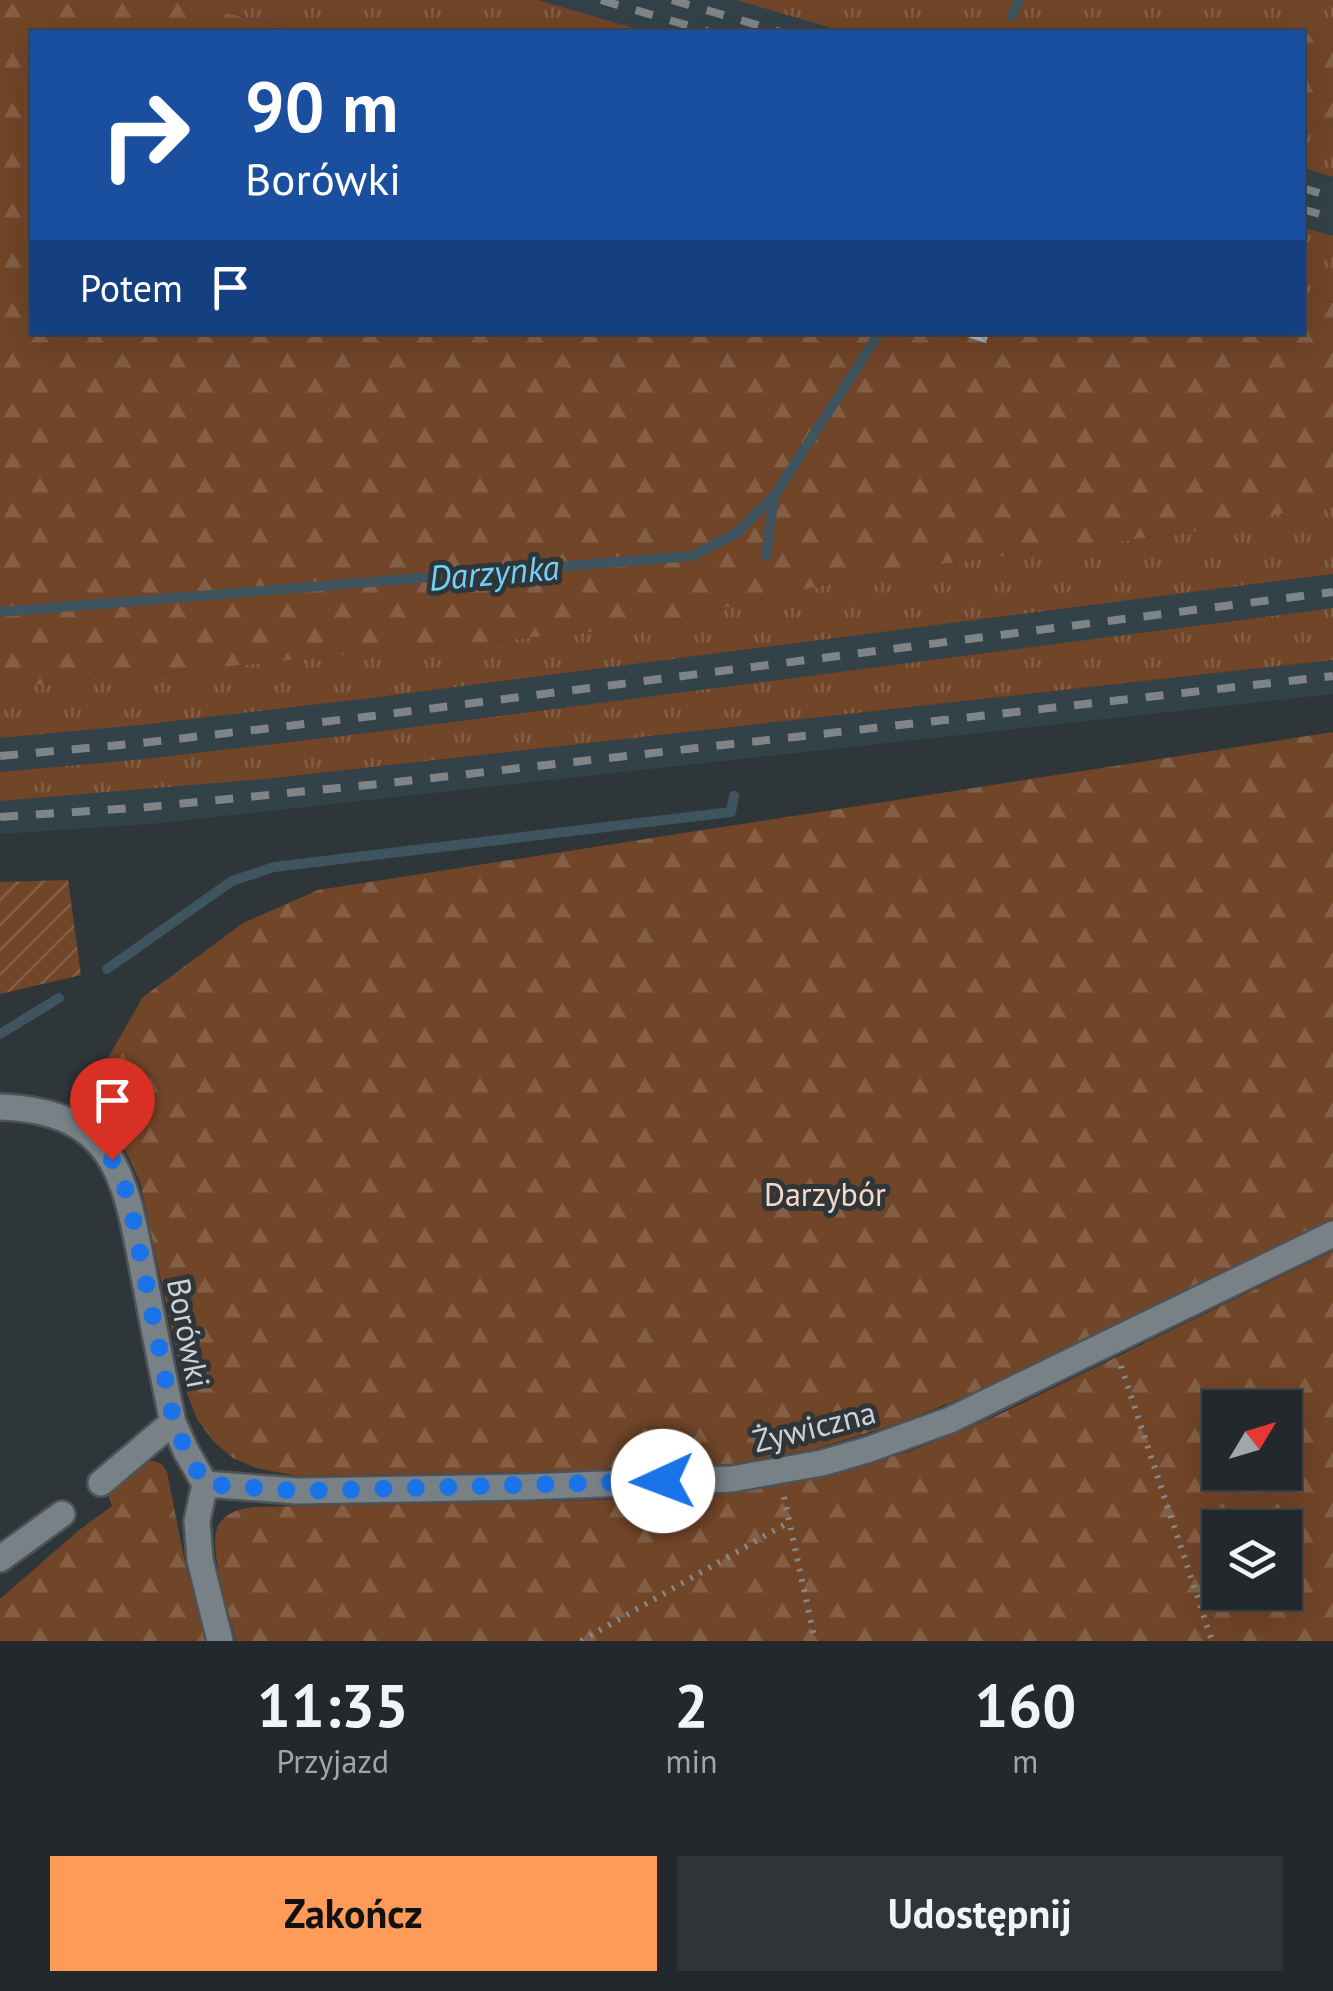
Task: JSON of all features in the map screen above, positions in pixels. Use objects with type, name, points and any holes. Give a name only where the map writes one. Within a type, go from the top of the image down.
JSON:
[{"type":"street","name":"Borówki","points":[[0,1108],[34,1110],[68,1120],[93,1138],[118,1170],[133,1218],[174,1422],[205,1484]]},
{"type":"street","name":"Żywiczna","points":[[205,1484],[298,1491],[506,1487],[732,1479],[822,1463],[932,1427],[1333,1234]]},
{"type":"street","points":[[101,1483],[174,1422]]},
{"type":"street","points":[[205,1484],[197,1520],[200,1560],[220,1641]]},
{"type":"street","points":[[0,1559],[62,1514]]},
{"type":"path","points":[[1113,1341],[1212,1641]]},
{"type":"path","points":[[778,1471],[816,1641]]},
{"type":"path","points":[[581,1641],[789,1522]]},
{"type":"shaded area","points":[[538,0],[736,0],[838,30],[641,30]]},
{"type":"shaded area","points":[[1305,169],[1333,177],[1333,236],[1305,228]]},
{"type":"shaded area","points":[[1333,574],[1333,608],[375,732],[0,772],[0,738],[371,698]]},
{"type":"shaded area","points":[[1333,660],[1333,694],[151,824],[0,834],[0,801],[265,779]]},
{"type":"green space","points":[[0,0],[171,0],[298,30],[30,30],[30,335],[1305,335],[1305,292],[1333,302],[1333,500],[1228,527],[880,572],[642,627],[0,688]]},
{"type":"green space","points":[[171,0],[538,0],[641,30],[298,30]]},
{"type":"green space","points":[[736,0],[1333,0],[1333,30],[1305,34],[1305,30],[838,30]]},
{"type":"green space","points":[[1333,30],[1333,128],[1305,123],[1305,34]]},
{"type":"green space","points":[[1305,123],[1333,128],[1333,177],[1305,169]]},
{"type":"green space","points":[[1305,228],[1333,236],[1333,302],[1305,292]]},
{"type":"green space","points":[[1333,500],[1333,574],[371,698],[0,738],[0,688],[642,627],[880,572],[1228,527]]},
{"type":"green space","points":[[1333,608],[1333,660],[265,779],[0,801],[0,772],[375,732]]},
{"type":"green space","name":"Darzybór","points":[[1333,732],[1333,1219],[982,1390],[899,1423],[815,1449],[730,1464],[645,1470],[297,1476],[256,1468],[233,1458],[214,1442],[197,1419],[183,1383],[140,1182],[126,1152],[106,1126],[106,1061],[143,997],[243,923],[318,890]]},
{"type":"green space","points":[[68,880],[81,975],[0,994],[0,882]]},
{"type":"green space","points":[[1333,1251],[1333,1641],[236,1641],[220,1581],[215,1547],[219,1524],[234,1512],[254,1507],[646,1499],[737,1493],[823,1476],[911,1451],[996,1416]]},
{"type":"green space","points":[[144,1463],[162,1464],[167,1472],[205,1641],[0,1641],[0,1599],[112,1506],[107,1492]]},
{"type":"building","points":[[961,335],[988,335],[986,343]]},
{"type":"waterway","name":"Darzynka","points":[[1012,16],[1019,0]]},
{"type":"waterway","name":"Darzynka","points":[[0,612],[692,556],[738,532],[774,496],[878,335]]},
{"type":"waterway","points":[[766,556],[774,497]]},
{"type":"waterway","points":[[107,969],[232,881],[274,867],[731,812],[734,796]]},
{"type":"waterway","points":[[0,1034],[59,998]]},
{"type":"railway","points":[[601,0],[703,30]]},
{"type":"railway","points":[[672,0],[774,30]]},
{"type":"railway","points":[[1305,189],[1333,197]]},
{"type":"railway","points":[[1305,210],[1333,218]]},
{"type":"railway","points":[[0,756],[373,716],[1333,592]]},
{"type":"railway","points":[[0,817],[388,783],[1333,676]]},
{"type":"route","points":[[112,1160],[123,1180],[133,1218],[174,1422],[205,1484],[298,1491],[663,1481]]}]
